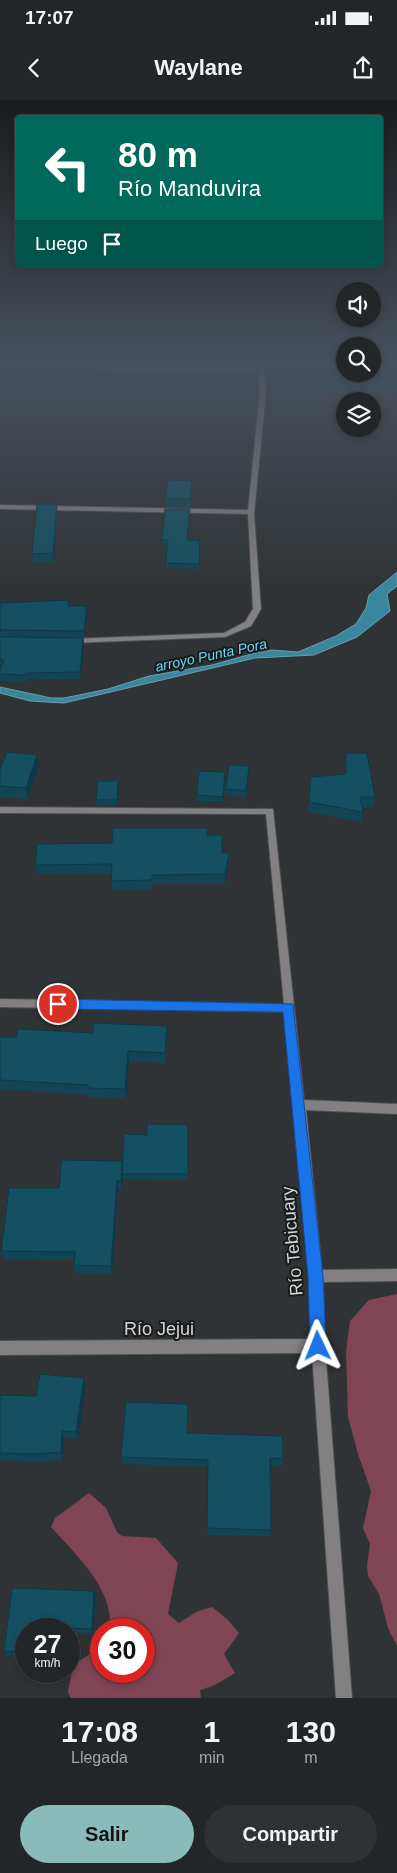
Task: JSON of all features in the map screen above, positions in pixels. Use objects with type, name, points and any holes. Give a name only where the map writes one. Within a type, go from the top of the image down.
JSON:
[{"type":"street","points":[[64,641],[224,635],[248,624],[257,609],[251,515],[258,440]]},
{"type":"street","points":[[0,506],[251,512],[251,515]]},
{"type":"street","name":"Río Tebicuary","points":[[0,810],[270,811],[316,1276],[318,1346],[344,1698]]},
{"type":"street","points":[[0,1003],[289,1008]]},
{"type":"street","points":[[298,1105],[397,1109]]},
{"type":"street","points":[[316,1276],[397,1275]]},
{"type":"street","name":"Río Jejui","points":[[0,1348],[318,1346]]},
{"type":"shaded area","points":[[397,1294],[397,1646],[388,1628],[379,1594],[368,1576],[367,1565],[370,1544],[363,1528],[371,1491],[348,1417],[346,1352],[350,1321],[369,1300]]},
{"type":"shaded area","points":[[89,1493],[106,1508],[117,1532],[122,1536],[156,1538],[178,1563],[168,1614],[179,1623],[198,1611],[212,1607],[227,1619],[239,1633],[224,1654],[235,1673],[215,1685],[200,1690],[201,1698],[71,1698],[68,1692],[70,1683],[80,1683],[80,1660],[90,1654],[90,1683],[155,1683],[155,1618],[110,1618],[106,1600],[100,1587],[82,1561],[51,1527],[55,1518]]},
{"type":"water","points":[[397,572],[397,586],[387,594],[390,611],[357,637],[314,655],[255,658],[64,703],[30,701],[0,693],[0,687],[51,698],[64,698],[108,689],[149,676],[212,665],[271,650],[298,652],[336,636],[356,624],[366,608],[369,595]]},
{"type":"building","points":[[168,480],[192,481],[190,499],[166,498]]},
{"type":"building","points":[[37,504],[57,504],[53,553],[32,554]]},
{"type":"building","points":[[165,509],[190,509],[187,540],[200,541],[199,564],[166,563],[168,540],[162,540]]},
{"type":"building","points":[[69,600],[68,606],[87,606],[84,631],[0,630],[0,603]]},
{"type":"building","points":[[0,637],[83,638],[80,672],[26,673],[25,675],[0,674],[4,660],[0,660]]},
{"type":"building","points":[[7,752],[37,755],[26,788],[0,786],[0,769]]},
{"type":"building","points":[[346,753],[367,753],[375,797],[360,797],[363,812],[309,802],[311,777],[346,774]]},
{"type":"building","points":[[229,765],[249,766],[246,791],[226,789]]},
{"type":"building","points":[[199,771],[225,772],[223,797],[197,795]]},
{"type":"building","points":[[98,781],[118,781],[117,800],[96,800]]},
{"type":"building","points":[[113,828],[207,828],[207,835],[222,835],[222,853],[229,853],[225,874],[152,875],[152,880],[111,881],[112,864],[35,865],[37,844],[112,843]]},
{"type":"building","points":[[94,1023],[167,1026],[165,1053],[128,1051],[125,1089],[88,1088],[88,1085],[0,1080],[0,1037],[16,1037],[18,1029],[93,1033]]},
{"type":"building","points":[[147,1124],[188,1125],[188,1174],[122,1174],[124,1134],[147,1135]]},
{"type":"building","points":[[62,1160],[122,1161],[121,1181],[117,1181],[111,1266],[74,1265],[75,1252],[1,1251],[9,1188],[59,1188]]},
{"type":"building","points":[[40,1374],[84,1378],[76,1432],[62,1431],[61,1452],[33,1454],[0,1453],[0,1395],[36,1396]]},
{"type":"building","points":[[126,1402],[188,1404],[187,1433],[282,1436],[283,1459],[270,1458],[271,1530],[207,1528],[208,1460],[121,1457]]},
{"type":"building","points":[[12,1588],[94,1591],[90,1629],[80,1629],[80,1618],[15,1618],[15,1652],[4,1651]]},
{"type":"route","points":[[58,1004],[289,1008],[316,1276],[318,1346]]},
{"type":"water label","name":"arroyo Punta Pora","points":[[211,655]]}]
